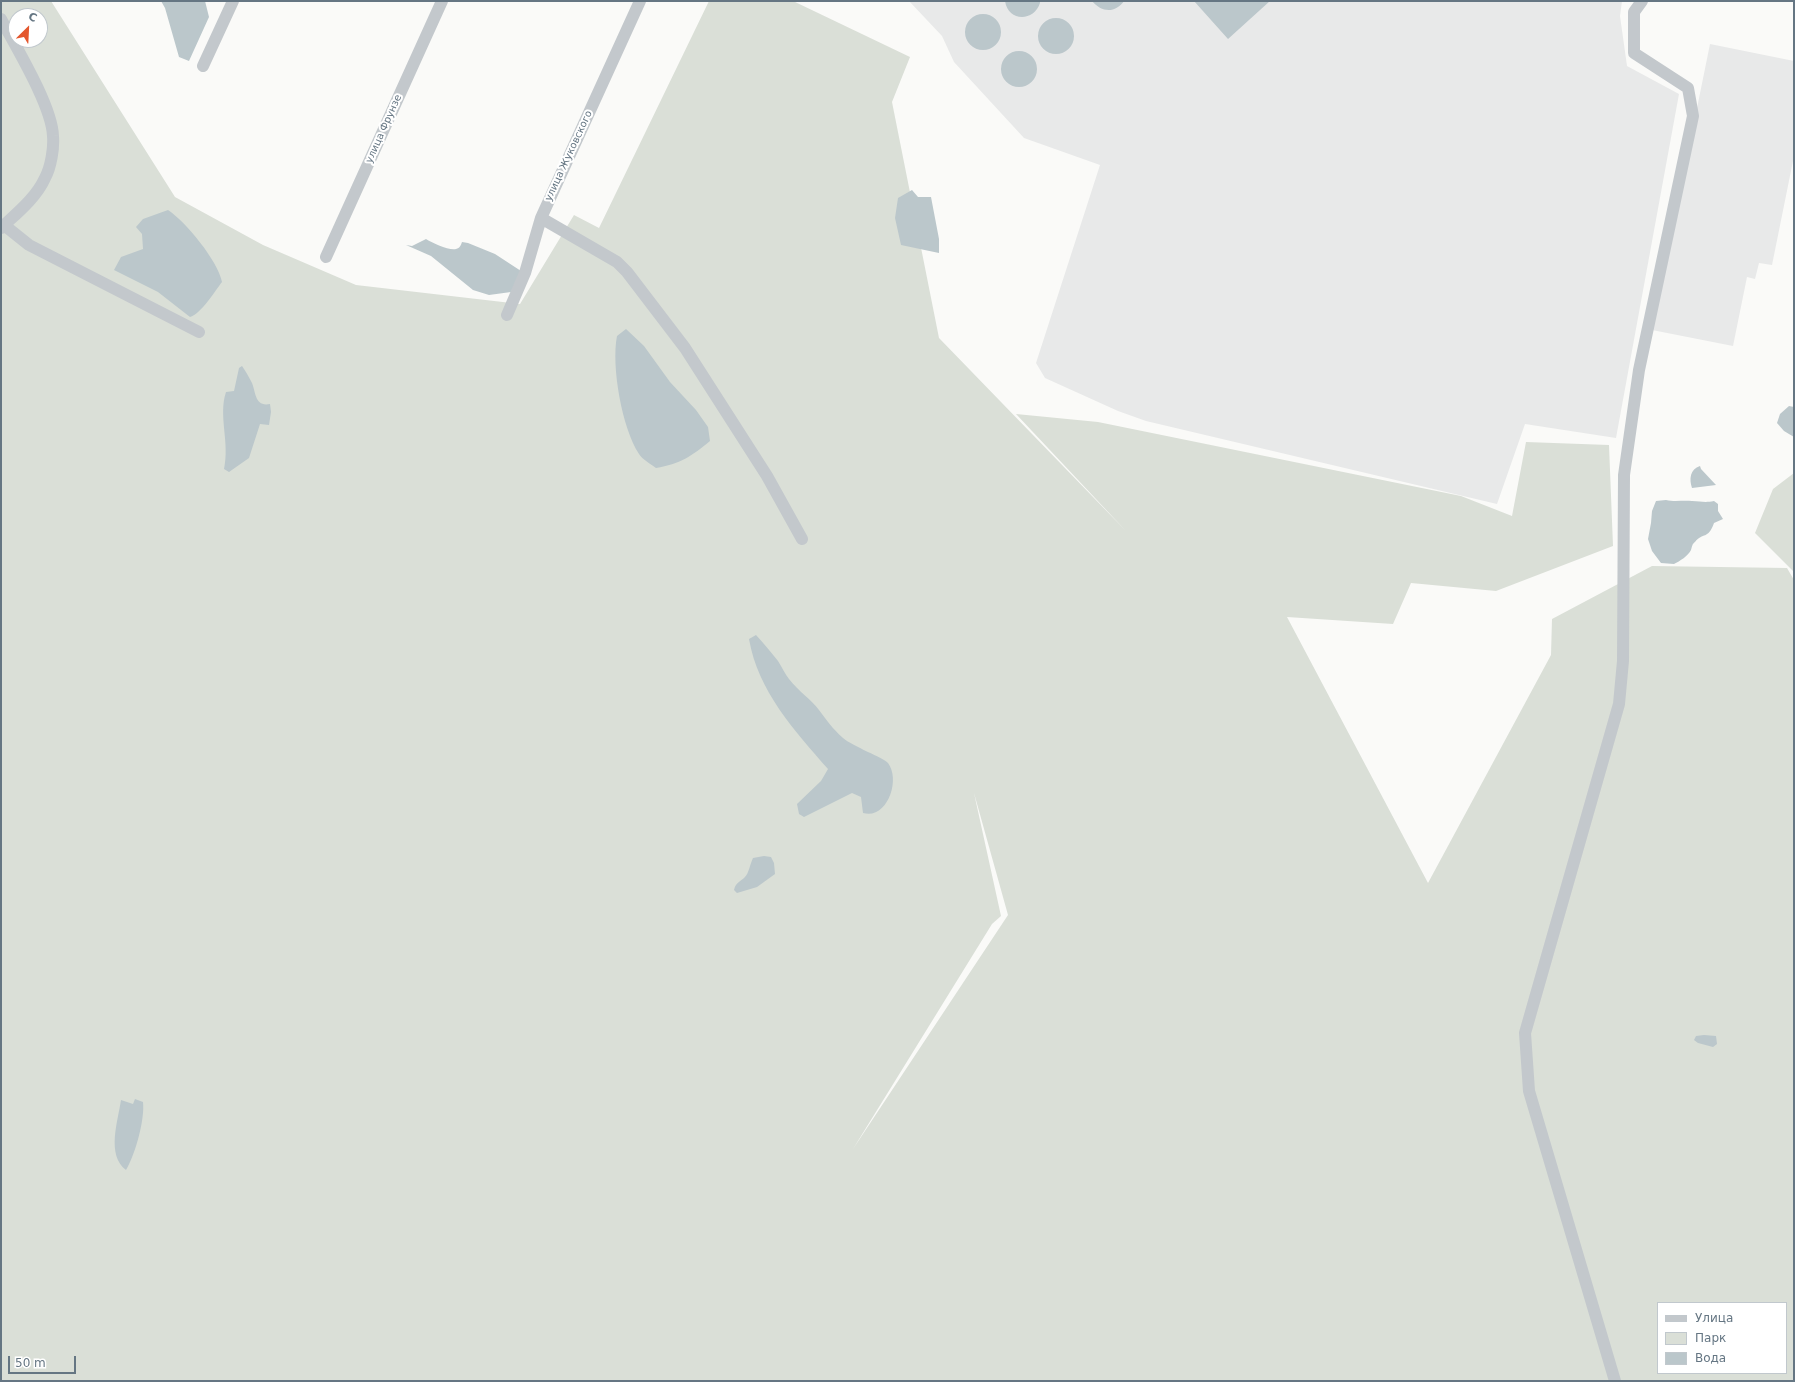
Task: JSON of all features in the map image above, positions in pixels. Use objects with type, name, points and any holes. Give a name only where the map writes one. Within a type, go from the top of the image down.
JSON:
[{"type":"street","points":[[203,66],[233,1]]},
{"type":"street","name":"улица Фрунзе","points":[[326,257],[442,1]]},
{"type":"street","name":"улица Жуковского","points":[[507,315],[525,273],[541,218],[640,1]]},
{"type":"street","points":[[1615,1381],[1529,1091],[1525,1033],[1619,704],[1623,661],[1624,475],[1639,370],[1692,116],[1688,88],[1634,53],[1634,12],[1642,1]]},
{"type":"street","points":[[1,19],[36,85],[48,113],[54,136],[46,177],[34,196],[3,227],[30,245],[199,332]]},
{"type":"street","points":[[541,218],[617,262],[628,272],[685,348],[767,476],[802,539]]},
{"type":"shaded area","points":[[909,1],[1622,1],[1620,16],[1627,66],[1679,94],[1616,438],[1525,424],[1497,504],[1146,421],[1118,411],[1045,378],[1036,363],[1100,165],[1024,138],[954,62],[942,36]]},
{"type":"shaded area","points":[[1710,44],[1794,61],[1794,156],[1772,265],[1759,263],[1755,279],[1747,277],[1733,346],[1652,330]]},
{"type":"green space","points":[[1,1],[51,1],[175,197],[263,245],[356,285],[520,304],[574,215],[599,228],[709,1],[793,1],[910,57],[892,102],[939,338],[1126,531],[1016,414],[1098,422],[1461,496],[1512,516],[1526,442],[1609,445],[1613,546],[1496,591],[1411,583],[1393,624],[1287,617],[1428,883],[1551,655],[1552,619],[1652,566],[1787,568],[1794,580],[1794,1381],[1,1381]],"holes":[[[974,793],[1008,915],[853,1149],[992,924],[1001,916]]]},
{"type":"green space","points":[[1794,473],[1794,572],[1755,533],[1773,489]]},
{"type":"water","points":[[161,1],[205,1],[209,17],[189,61],[179,57],[165,8]]},
{"type":"water","points":[[1005,1],[1040,1],[1040,3],[1032,14],[1021,17],[1011,13],[1007,8]]},
{"type":"water","points":[[1092,1],[1124,1],[1116,8],[1108,10],[1096,5]]},
{"type":"water","points":[[1194,1],[1270,1],[1228,39]]},
{"type":"water","points":[[983,14],[993,17],[998,22],[1001,32],[998,42],[993,47],[983,50],[973,47],[968,42],[965,32],[968,22],[973,17]]},
{"type":"water","points":[[1056,18],[1066,21],[1071,26],[1074,36],[1071,46],[1066,51],[1056,54],[1046,51],[1041,46],[1038,36],[1041,26],[1046,21]]},
{"type":"water","points":[[1019,51],[1029,54],[1034,59],[1037,69],[1034,79],[1029,84],[1019,87],[1009,84],[1004,79],[1001,69],[1004,59],[1009,54]]},
{"type":"water","points":[[912,190],[918,197],[931,197],[939,239],[939,253],[901,245],[895,218],[898,198]]},
{"type":"water","points":[[168,210],[183,223],[208,253],[219,273],[222,282],[199,312],[190,317],[158,292],[114,270],[121,257],[143,249],[142,234],[136,227],[143,219]]},
{"type":"water","points":[[426,239],[432,243],[450,249],[458,248],[462,242],[468,243],[495,254],[521,271],[511,292],[489,295],[473,290],[431,256],[406,245],[412,246]]},
{"type":"water","points":[[626,329],[644,346],[670,382],[696,410],[708,427],[710,441],[679,462],[656,468],[639,454],[633,443],[623,413],[617,380],[617,336]]},
{"type":"water","points":[[242,366],[252,383],[257,398],[261,403],[270,404],[271,412],[269,425],[260,424],[249,458],[229,472],[224,469],[226,449],[223,420],[224,401],[226,392],[234,391],[239,368]]},
{"type":"water","points":[[1789,406],[1794,407],[1794,437],[1784,431],[1777,423],[1780,414]]},
{"type":"water","points":[[1700,466],[1716,485],[1692,488],[1692,472]]},
{"type":"water","points":[[1656,501],[1714,501],[1718,504],[1718,511],[1723,519],[1714,523],[1710,532],[1700,537],[1693,544],[1688,554],[1674,564],[1661,563],[1652,551],[1648,539],[1652,511]]},
{"type":"water","points":[[756,635],[778,661],[786,675],[816,706],[830,725],[843,738],[888,763],[892,770],[892,788],[885,805],[879,811],[871,814],[863,813],[861,797],[852,793],[804,817],[799,814],[797,804],[821,781],[828,769],[790,724],[769,693],[760,676],[749,639]]},
{"type":"water","points":[[764,856],[771,857],[774,863],[775,874],[757,887],[737,893],[734,890],[735,887],[746,875],[753,858]]},
{"type":"water","points":[[1696,1036],[1716,1036],[1717,1044],[1713,1047],[1698,1043],[1694,1040]]},
{"type":"water","points":[[135,1099],[143,1102],[141,1127],[136,1147],[126,1170],[120,1164],[116,1156],[116,1127],[121,1100],[133,1104]]}]
